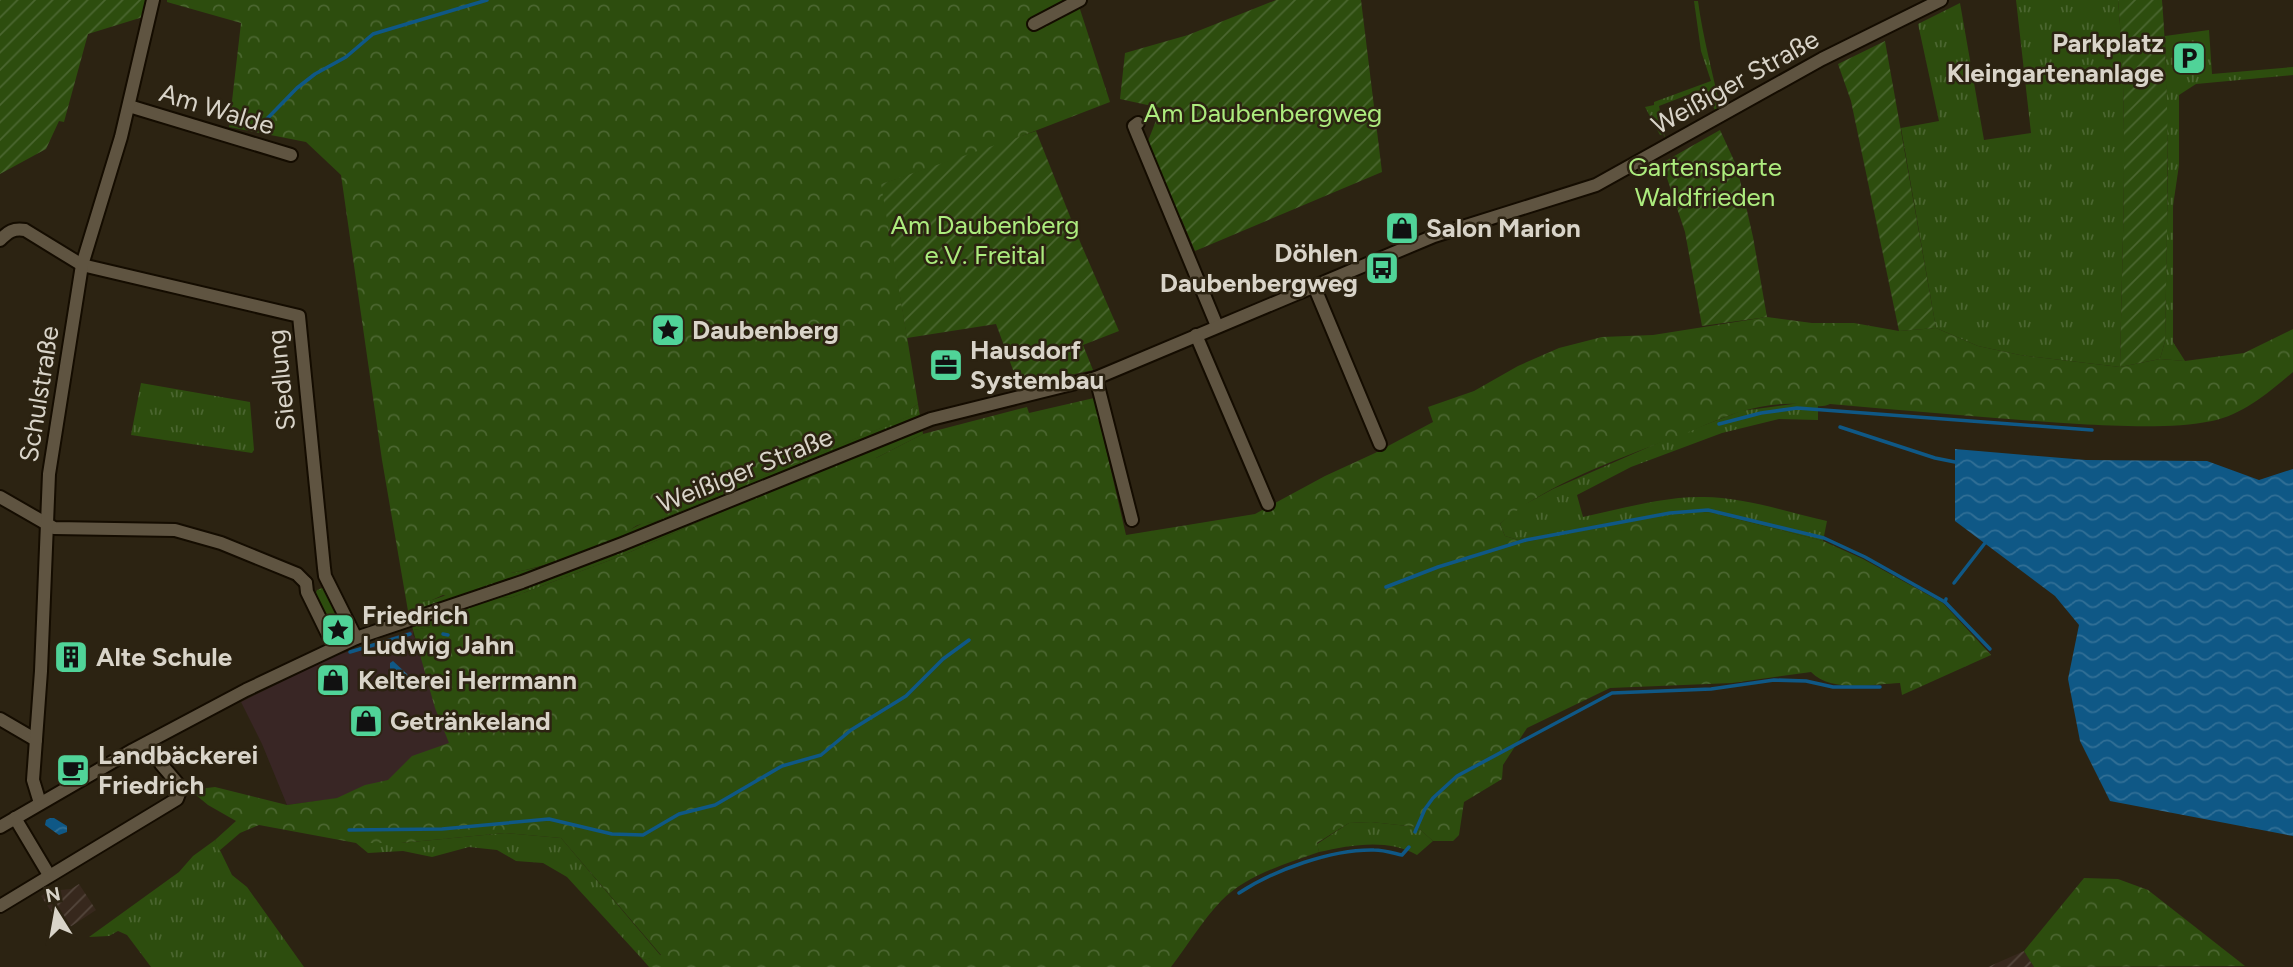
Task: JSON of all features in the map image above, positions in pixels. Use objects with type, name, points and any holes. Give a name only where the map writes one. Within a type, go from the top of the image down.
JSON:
[{"type":"street","name":"Schulstraße","points":[[40,803],[33,780],[42,662],[50,467],[82,265],[129,106],[153,0]]},
{"type":"street","points":[[1034,24],[1080,0]]},
{"type":"street","name":"Weißiger Straße","points":[[0,827],[149,741],[246,690],[356,638],[522,582],[622,544],[931,419],[1096,378],[1448,231],[1596,185],[1832,54],[1941,0]]},
{"type":"street","name":"Am Walde","points":[[129,106],[291,155]]},
{"type":"street","points":[[1138,123],[1134,126],[1217,326]]},
{"type":"street","points":[[0,240],[8,231],[25,230],[82,265]]},
{"type":"street","name":"Siedlung","points":[[82,265],[299,316],[326,576],[356,638]]},
{"type":"street","points":[[1314,286],[1380,443]]},
{"type":"street","points":[[1196,335],[1268,504]]},
{"type":"street","points":[[1096,378],[1132,520]]},
{"type":"street","points":[[0,497],[54,528],[158,528],[192,534],[297,574],[306,583],[307,592],[334,647]]},
{"type":"street","points":[[306,583],[326,576]]},
{"type":"street","points":[[0,719],[36,740]]},
{"type":"street","points":[[0,905],[177,799],[180,791],[178,784],[161,764],[149,741]]},
{"type":"street","points":[[15,818],[49,875]]},
{"type":"shaded area","points":[[413,630],[413,635],[509,776],[287,805],[241,702],[332,657]]},
{"type":"shaded area","points":[[79,884],[96,910],[64,931],[41,896],[49,891],[71,889]]},
{"type":"shaded area","points":[[2024,951],[2034,967],[1988,967]]},
{"type":"green space","points":[[0,0],[147,0],[143,17],[88,34],[64,122],[59,121],[46,149],[0,174]]},
{"type":"green space","points":[[167,0],[1077,0],[1110,102],[1004,143],[882,184],[918,404],[911,409],[910,416],[654,522],[636,526],[628,533],[586,551],[511,573],[508,578],[449,597],[443,595],[420,601],[408,611],[382,460],[341,175],[306,142],[229,127],[241,23]]},
{"type":"green space","name":"Am Daubenbergweg","points":[[1276,0],[1361,0],[1382,172],[1195,251],[1181,218],[1174,215],[1146,146],[1161,108],[1120,99],[1125,53],[1188,35]]},
{"type":"green space","points":[[2016,0],[2118,0],[2124,138],[2120,367],[2020,355],[1978,346],[1936,328],[1901,128],[1939,121],[1918,24],[1960,3],[1984,140],[2031,133]]},
{"type":"green space","points":[[2118,0],[2162,0],[2167,127],[2165,341],[2160,359],[2120,367],[2124,138]]},
{"type":"green space","points":[[1694,1],[1698,1],[1720,107],[1715,110],[1703,89],[1659,106],[1665,138],[1663,134],[1660,135],[1645,107],[1711,81],[1701,51]]},
{"type":"green space","points":[[2209,30],[2212,74],[2293,67],[2293,75],[2196,84],[2179,95],[2179,165],[2173,206],[2173,342],[2185,361],[2160,359],[2165,341],[2168,168],[2165,36]]},
{"type":"green space","points":[[1885,41],[1936,328],[1899,331],[1851,101],[1838,64]]},
{"type":"green space","name":"Gartensparte Waldfrieden","points":[[1720,130],[1737,167],[1767,317],[1702,326],[1685,232],[1662,163]]},
{"type":"green space","name":"Am Daubenberg e.V. Freital","points":[[1036,131],[1119,331],[1083,345],[1093,370],[1019,386],[996,324],[907,338],[881,184]]},
{"type":"green space","points":[[1767,317],[1812,323],[1854,323],[1899,331],[1936,328],[1978,346],[2020,355],[2120,367],[2160,359],[2185,361],[2244,353],[2293,329],[2293,372],[2256,401],[2235,413],[2212,421],[2181,425],[2079,424],[1830,404],[1769,405],[1727,416],[1614,461],[1539,496],[1500,524],[1505,536],[1525,542],[1670,515],[1709,512],[1823,541],[1863,559],[1943,603],[1991,655],[1902,695],[1900,683],[1841,685],[1819,679],[1811,672],[1732,683],[1610,688],[1527,728],[1503,765],[1502,779],[1464,802],[1459,835],[1453,841],[1433,841],[1417,827],[1371,822],[1349,823],[1317,843],[1319,852],[1267,871],[1231,892],[1207,917],[1171,967],[649,967],[643,960],[661,955],[561,838],[505,833],[401,843],[356,843],[259,825],[240,833],[219,851],[215,840],[236,821],[208,805],[190,790],[215,787],[287,805],[337,798],[365,785],[388,780],[412,756],[449,743],[435,708],[413,630],[444,625],[458,612],[501,597],[510,598],[621,556],[839,461],[868,453],[876,458],[923,434],[1027,407],[1029,413],[1094,398],[1126,535],[1255,514],[1433,422],[1428,407],[1474,391],[1518,366],[1559,348],[1602,337],[1653,335]]},
{"type":"green space","points":[[141,383],[250,402],[254,450],[252,453],[131,435]]},
{"type":"green space","points":[[1800,403],[1818,406],[1818,420],[1779,419],[1722,433],[1631,467],[1577,495],[1583,517],[1671,499],[1715,497],[1747,502],[1827,521],[1823,541],[1709,512],[1525,542],[1505,536],[1500,524],[1516,509],[1553,489],[1658,443],[1741,411]]},
{"type":"green space","points":[[918,404],[923,434],[876,458],[839,461],[621,556],[510,598],[501,597],[458,612],[445,625],[413,630],[408,611],[420,601],[432,600],[511,573],[540,567],[598,546],[643,523],[654,522],[909,416],[911,409]]},
{"type":"green space","points":[[326,588],[346,628],[336,635],[333,634],[315,595],[317,590]]},
{"type":"green space","points":[[1371,822],[1417,827],[1433,841],[1417,855],[1394,846],[1369,844],[1319,852],[1317,844],[1349,823]]},
{"type":"green space","points":[[505,833],[561,838],[661,956],[643,960],[567,877],[543,863],[516,861],[497,850],[469,847],[432,857],[403,851],[368,853],[356,843],[401,843]]},
{"type":"green space","points":[[215,840],[232,875],[247,887],[304,967],[151,967],[127,935],[118,931],[109,936],[89,937],[179,872],[193,856]]},
{"type":"green space","points":[[2084,878],[2118,879],[2148,890],[2245,966],[2034,967],[2024,951]]},
{"type":"water","points":[[1955,449],[2086,460],[2207,461],[2259,480],[2293,469],[2293,836],[2110,801],[2080,741],[2068,679],[2079,625],[2055,596],[1955,521]]},
{"type":"water","points":[[393,661],[407,674],[410,682],[400,690],[393,690],[390,686],[390,663]]},
{"type":"water","points":[[50,818],[67,826],[67,832],[59,835],[45,825]]},
{"type":"waterway","points":[[257,129],[297,88],[315,74],[346,57],[373,34],[487,0]]},
{"type":"waterway","points":[[1719,424],[1761,413],[1797,408],[2092,430]]},
{"type":"waterway","points":[[1840,427],[1955,462]]},
{"type":"waterway","points":[[1386,587],[1438,567],[1526,540],[1670,513],[1708,510],[1824,538],[1865,557],[1945,602],[1946,599]]},
{"type":"waterway","points":[[1954,583],[1985,543]]},
{"type":"waterway","points":[[1945,602],[1990,649]]},
{"type":"waterway","points":[[350,652],[410,634]]},
{"type":"waterway","points":[[443,634],[448,635]]},
{"type":"waterway","points":[[349,830],[442,829],[549,819],[612,834],[643,835],[679,814],[715,805],[782,766],[821,755],[851,730],[906,696],[943,659],[969,640]]},
{"type":"waterway","points":[[1415,832],[1433,798],[1457,776],[1612,693],[1711,689],[1774,680],[1806,681],[1833,687],[1880,687]]},
{"type":"waterway","points":[[1239,893],[1269,876],[1322,857],[1374,850],[1402,855],[1409,847]]},
{"type":"place","name":"Parkplatz Kleingartenanlage","points":[[2189,58]]},
{"type":"place","name":"Salon Marion","points":[[1402,228]]},
{"type":"place","name":"Döhlen Daubenbergweg","points":[[1382,268]]},
{"type":"place","name":"Daubenberg","points":[[668,330]]},
{"type":"place","name":"Hausdorf Systembau","points":[[946,365]]},
{"type":"place","name":"Friedrich Ludwig Jahn","points":[[338,630]]},
{"type":"place","name":"Alte Schule","points":[[71,657]]},
{"type":"place","name":"Kelterei Herrmann","points":[[333,680]]},
{"type":"place","name":"Getränkeland","points":[[366,721]]},
{"type":"place","name":"Landbäckerei Friedrich","points":[[73,770]]}]
